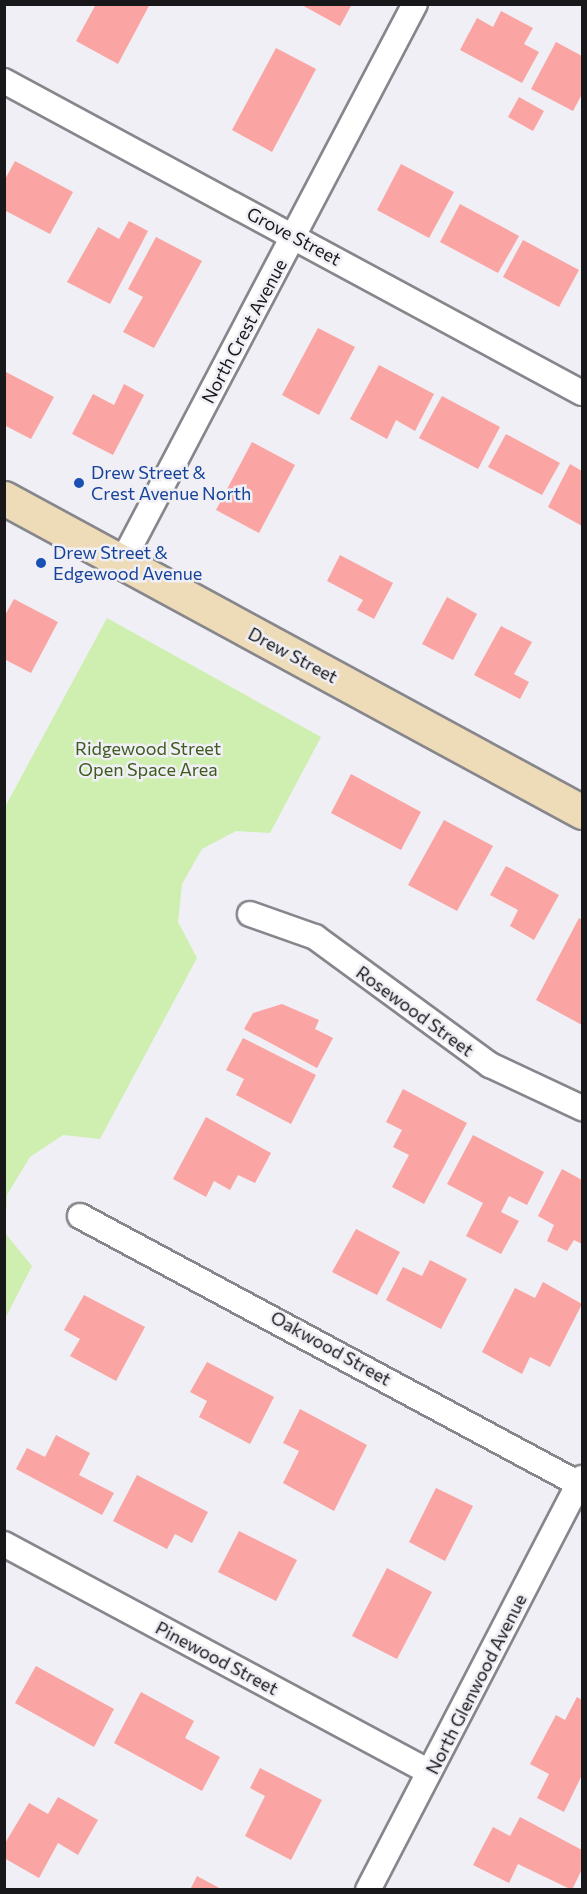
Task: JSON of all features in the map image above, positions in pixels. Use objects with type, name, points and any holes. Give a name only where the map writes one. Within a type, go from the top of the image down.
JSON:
[{"type":"main road","name":"Drew Street","points":[[4,498],[582,812]]},
{"type":"street","name":"North Crest Avenue","points":[[122,562],[415,4]]},
{"type":"street","name":"Grove Street","points":[[4,81],[582,393]]},
{"type":"street","name":"Rosewood Street","points":[[250,914],[315,937],[490,1065],[582,1108]]},
{"type":"street","name":"Oakwood Street","points":[[80,1216],[581,1481]]},
{"type":"street","name":"North Glenwood Avenue","points":[[368,1890],[581,1481]]},
{"type":"street","name":"Pinewood Street","points":[[4,1544],[429,1772]]},
{"type":"green space","name":"Ridgewood Street Open Space Area","points":[[107,618],[321,737],[270,833],[236,831],[202,849],[182,884],[178,922],[197,958],[100,1139],[63,1135],[30,1157],[7,1195],[5,1233],[5,807]]},
{"type":"green space","points":[[5,1233],[32,1266],[5,1319]]},
{"type":"building","points":[[96,4],[150,4],[118,64],[76,41]]},
{"type":"building","points":[[300,4],[352,4],[340,26]]},
{"type":"building","points":[[501,11],[533,28],[524,44],[539,52],[522,83],[460,50],[477,18],[493,27]]},
{"type":"building","points":[[556,42],[582,56],[582,94],[573,111],[531,89]]},
{"type":"building","points":[[276,48],[316,69],[272,152],[232,130]]},
{"type":"building","points":[[519,97],[544,111],[533,131],[508,117]]},
{"type":"building","points":[[15,161],[73,192],[50,234],[4,210],[4,181]]},
{"type":"building","points":[[401,164],[454,192],[429,238],[377,210]]},
{"type":"building","points":[[460,204],[519,236],[498,273],[440,242]]},
{"type":"building","points":[[129,221],[148,231],[110,304],[67,282],[98,227],[119,239]]},
{"type":"building","points":[[156,237],[202,261],[154,348],[123,332],[143,297],[128,289]]},
{"type":"building","points":[[523,240],[579,270],[559,307],[503,277]]},
{"type":"building","points":[[318,328],[355,347],[319,415],[282,395]]},
{"type":"building","points":[[379,365],[434,394],[415,431],[396,420],[387,439],[350,419]]},
{"type":"building","points":[[4,371],[54,397],[31,439],[4,425]]},
{"type":"building","points":[[124,384],[144,395],[113,455],[72,434],[93,394],[114,405]]},
{"type":"building","points":[[442,396],[500,427],[478,469],[419,438]]},
{"type":"building","points":[[506,434],[560,463],[542,495],[488,467]]},
{"type":"building","points":[[252,442],[295,465],[259,533],[216,510]]},
{"type":"building","points":[[570,464],[582,471],[582,526],[548,507]]},
{"type":"building","points":[[340,555],[393,583],[374,619],[357,610],[363,600],[327,581]]},
{"type":"building","points":[[447,597],[477,614],[453,660],[422,644]]},
{"type":"building","points":[[14,599],[58,622],[31,673],[4,659],[4,617]]},
{"type":"building","points":[[501,626],[532,642],[514,674],[529,682],[520,699],[474,675]]},
{"type":"building","points":[[351,774],[421,812],[401,850],[331,813]]},
{"type":"building","points":[[444,820],[493,846],[457,911],[408,885]]},
{"type":"building","points":[[506,866],[559,895],[534,940],[510,926],[518,910],[490,895]]},
{"type":"building","points":[[579,918],[582,920],[582,1025],[536,1000]]},
{"type":"building","points":[[282,1004],[319,1020],[315,1029],[333,1038],[317,1068],[244,1029],[253,1013]]},
{"type":"building","points":[[243,1038],[316,1075],[291,1124],[236,1095],[244,1079],[226,1070]]},
{"type":"building","points":[[403,1089],[467,1123],[424,1204],[392,1187],[409,1155],[393,1147],[402,1130],[386,1122]]},
{"type":"building","points":[[206,1117],[271,1153],[255,1183],[238,1175],[230,1190],[214,1181],[206,1197],[173,1179]]},
{"type":"building","points":[[473,1135],[544,1172],[527,1205],[509,1196],[501,1212],[519,1221],[501,1254],[466,1236],[483,1203],[447,1184]]},
{"type":"building","points":[[562,1169],[582,1180],[582,1244],[574,1240],[567,1251],[547,1241],[554,1225],[538,1216]]},
{"type":"building","points":[[356,1229],[400,1252],[377,1295],[332,1272]]},
{"type":"building","points":[[430,1260],[467,1279],[441,1329],[386,1300],[403,1267],[422,1276]]},
{"type":"building","points":[[543,1282],[582,1304],[550,1367],[530,1357],[522,1374],[482,1352],[515,1288],[535,1298]]},
{"type":"building","points":[[84,1295],[145,1327],[116,1381],[70,1356],[80,1339],[64,1330]]},
{"type":"building","points":[[207,1362],[274,1397],[250,1444],[199,1417],[207,1401],[190,1392]]},
{"type":"building","points":[[300,1409],[367,1445],[334,1511],[283,1483],[299,1451],[283,1443]]},
{"type":"building","points":[[56,1435],[90,1453],[79,1475],[114,1493],[102,1515],[16,1469],[27,1448],[45,1457]]},
{"type":"building","points":[[137,1475],[208,1512],[192,1543],[175,1534],[167,1549],[113,1521]]},
{"type":"building","points":[[436,1488],[473,1506],[445,1561],[409,1542]]},
{"type":"building","points":[[239,1531],[297,1560],[276,1601],[218,1572]]},
{"type":"building","points":[[387,1568],[432,1592],[397,1659],[352,1636]]},
{"type":"building","points":[[36,1666],[114,1709],[94,1747],[15,1703]]},
{"type":"building","points":[[141,1692],[194,1721],[185,1738],[220,1757],[202,1791],[114,1743]]},
{"type":"building","points":[[577,1697],[582,1700],[582,1775],[564,1812],[537,1798],[549,1774],[530,1764],[556,1715],[565,1720]]},
{"type":"building","points":[[260,1768],[322,1800],[291,1860],[245,1836],[265,1796],[250,1788]]},
{"type":"building","points":[[58,1797],[98,1820],[78,1855],[58,1843],[39,1878],[4,1858],[4,1845],[29,1803],[48,1814]]},
{"type":"building","points":[[520,1817],[582,1850],[582,1869],[572,1890],[518,1864],[509,1883],[473,1865],[493,1827],[510,1836]]},
{"type":"building","points":[[197,1876],[223,1890],[190,1890]]},
{"type":"place","name":"Drew Street & Crest Avenue North","points":[[79,483]]},
{"type":"place","name":"Drew Street & Edgewood Avenue","points":[[41,563]]}]
